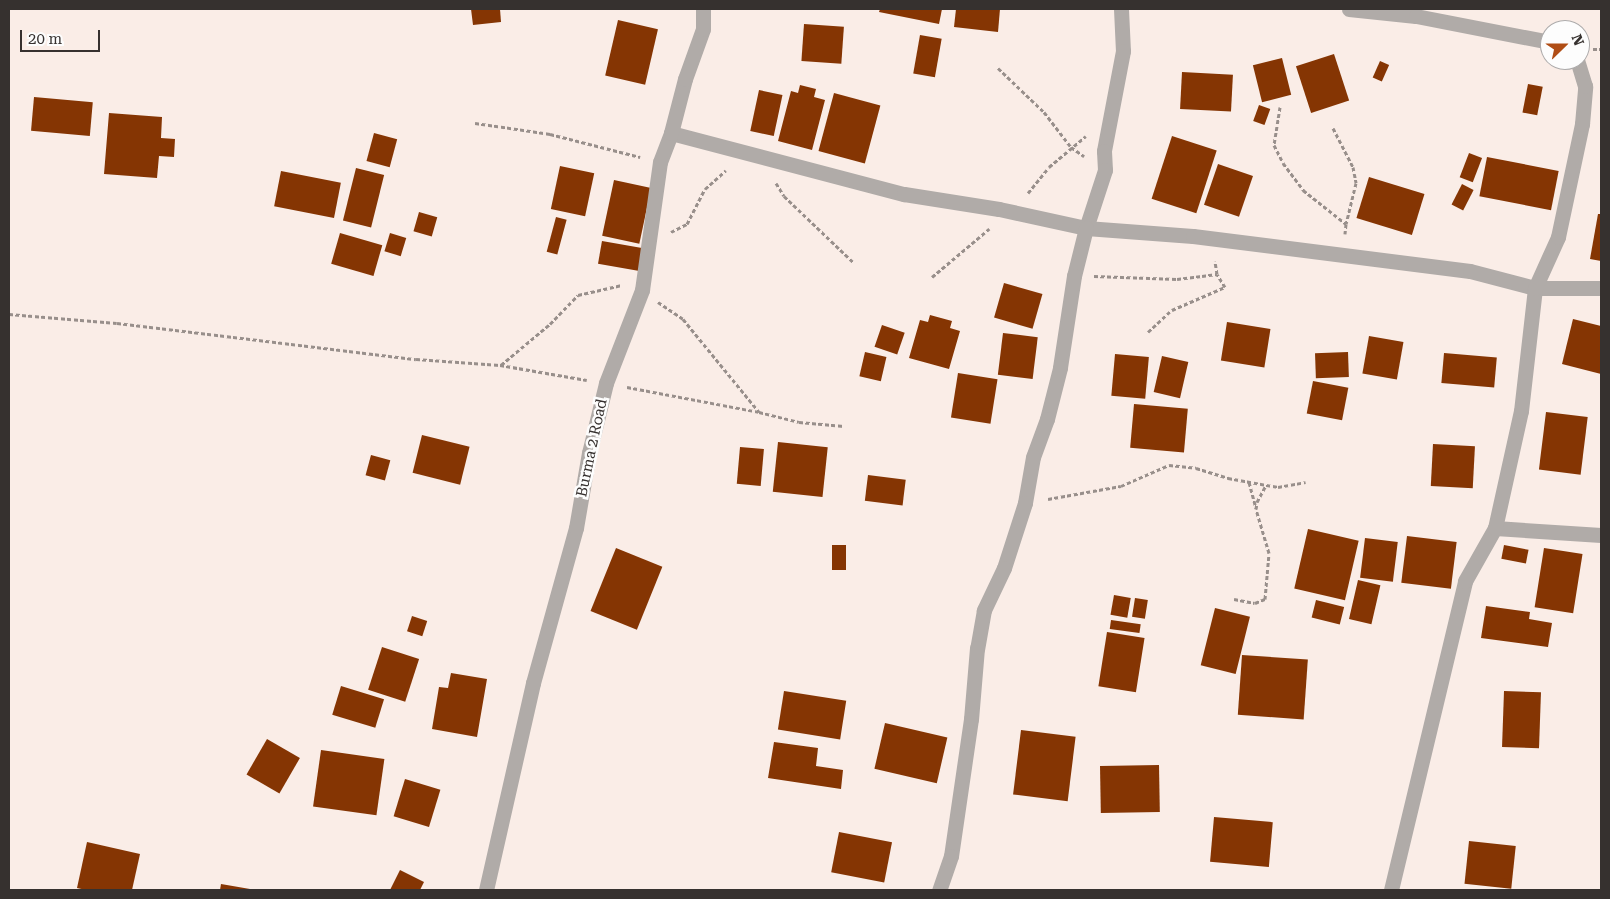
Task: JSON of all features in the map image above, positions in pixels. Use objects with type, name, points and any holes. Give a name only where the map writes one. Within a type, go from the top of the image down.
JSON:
[{"type":"street","name":"Burma 2 Road","points":[[486,890],[533,683],[576,528],[589,453],[606,383],[643,282],[660,162],[671,133],[685,80],[703,30],[702,9]]},
{"type":"street","points":[[939,890],[951,856],[971,719],[977,648],[984,610],[1004,568],[1025,503],[1033,457],[1047,419],[1060,368],[1074,276],[1086,228],[1105,170],[1104,151],[1123,51],[1121,9]]},
{"type":"street","points":[[1349,9],[1416,16],[1540,40]]},
{"type":"street","points":[[1391,890],[1465,581],[1495,528],[1521,411],[1535,288],[1558,237],[1582,124],[1585,86],[1580,70]]},
{"type":"street","points":[[671,133],[904,194],[999,209],[1086,228],[1193,236],[1470,271],[1535,288],[1601,288]]},
{"type":"street","points":[[1495,528],[1600,536]]},
{"type":"path","points":[[998,68],[1044,112],[1071,148],[1105,170]]},
{"type":"path","points":[[1280,107],[1274,145],[1283,163],[1303,190],[1346,224]]},
{"type":"path","points":[[475,124],[550,134],[660,162]]},
{"type":"path","points":[[1334,128],[1353,167],[1356,182],[1346,224],[1343,255]]},
{"type":"path","points":[[763,157],[772,178],[784,196],[854,263]]},
{"type":"path","points":[[649,243],[687,224],[705,189],[730,168]]},
{"type":"path","points":[[1148,332],[1172,310],[1225,288],[1217,274],[1217,263],[1193,236]]},
{"type":"path","points":[[1074,276],[1177,279],[1217,274]]},
{"type":"path","points":[[500,365],[550,324],[578,295],[638,281],[643,282],[683,319],[759,412]]},
{"type":"path","points":[[9,314],[117,323],[416,359],[500,365],[759,412],[799,422],[844,426]]},
{"type":"path","points":[[1025,503],[1096,492],[1121,486],[1169,465],[1196,468],[1248,482],[1278,487],[1306,482]]},
{"type":"path","points":[[1234,599],[1255,603],[1265,599],[1269,553],[1248,482]]},
{"type":"path","points":[[1256,509],[1257,502],[1266,485]]},
{"type":"building","points":[[471,9],[500,9],[501,22],[473,25]]},
{"type":"building","points":[[880,9],[942,9],[939,24],[879,12]]},
{"type":"building","points":[[956,9],[1000,9],[998,32],[954,27]]},
{"type":"building","points":[[618,20],[658,29],[645,85],[605,76]]},
{"type":"building","points":[[804,24],[844,27],[841,64],[801,61]]},
{"type":"building","points":[[920,35],[942,39],[935,77],[913,73]]},
{"type":"building","points":[[1334,54],[1349,101],[1311,113],[1296,66]]},
{"type":"building","points":[[1282,58],[1291,95],[1262,102],[1253,65]]},
{"type":"building","points":[[1380,61],[1389,65],[1382,82],[1373,77]]},
{"type":"building","points":[[1182,72],[1233,75],[1231,112],[1180,109]]},
{"type":"building","points":[[1528,84],[1543,87],[1537,115],[1522,112]]},
{"type":"building","points":[[800,85],[816,89],[814,97],[825,100],[812,150],[778,141],[791,91],[798,93]]},
{"type":"building","points":[[759,90],[782,95],[774,136],[750,131]]},
{"type":"building","points":[[834,93],[880,105],[865,163],[818,151]]},
{"type":"building","points":[[34,97],[93,102],[90,136],[31,131]]},
{"type":"building","points":[[1259,105],[1270,109],[1264,125],[1253,121]]},
{"type":"building","points":[[109,113],[162,117],[161,138],[175,139],[174,157],[159,156],[157,178],[104,174]]},
{"type":"building","points":[[374,133],[397,139],[390,167],[366,161]]},
{"type":"building","points":[[1172,136],[1217,151],[1196,213],[1152,199]]},
{"type":"building","points":[[1469,153],[1482,158],[1473,182],[1460,177]]},
{"type":"building","points":[[1487,157],[1559,171],[1551,210],[1479,196]]},
{"type":"building","points":[[1218,164],[1253,176],[1239,217],[1204,205]]},
{"type":"building","points":[[560,166],[594,173],[585,216],[551,209]]},
{"type":"building","points":[[356,168],[384,175],[371,227],[343,220]]},
{"type":"building","points":[[281,171],[341,183],[334,218],[274,206]]},
{"type":"building","points":[[1369,177],[1424,194],[1412,235],[1356,218]]},
{"type":"building","points":[[614,180],[651,188],[639,244],[602,236]]},
{"type":"building","points":[[1462,184],[1474,190],[1463,210],[1452,204]]},
{"type":"building","points":[[419,212],[437,217],[432,236],[413,231]]},
{"type":"building","points":[[1598,214],[1601,214],[1601,261],[1590,259]]},
{"type":"building","points":[[556,217],[567,220],[557,255],[547,252]]},
{"type":"building","points":[[340,233],[382,245],[373,276],[331,264]]},
{"type":"building","points":[[390,233],[406,238],[401,256],[384,251]]},
{"type":"building","points":[[602,241],[643,248],[639,271],[598,264]]},
{"type":"building","points":[[1004,283],[1042,294],[1033,329],[994,318]]},
{"type":"building","points":[[930,315],[952,321],[950,328],[960,331],[949,369],[909,358],[920,320],[928,322]]},
{"type":"building","points":[[1573,319],[1601,326],[1601,374],[1562,364]]},
{"type":"building","points":[[1227,322],[1270,329],[1264,367],[1221,361]]},
{"type":"building","points":[[882,325],[905,333],[897,355],[875,347]]},
{"type":"building","points":[[1003,333],[1038,337],[1033,379],[998,375]]},
{"type":"building","points":[[1369,336],[1403,342],[1397,380],[1362,373]]},
{"type":"building","points":[[865,352],[886,357],[881,381],[859,376]]},
{"type":"building","points":[[1348,352],[1349,377],[1316,378],[1315,353]]},
{"type":"building","points":[[1444,353],[1497,358],[1494,388],[1441,383]]},
{"type":"building","points":[[1115,354],[1149,357],[1145,399],[1111,396]]},
{"type":"building","points":[[1162,356],[1188,362],[1180,398],[1154,392]]},
{"type":"building","points":[[958,373],[998,379],[990,424],[951,417]]},
{"type":"building","points":[[1313,381],[1348,388],[1342,420],[1307,413]]},
{"type":"building","points":[[1134,404],[1188,409],[1184,453],[1130,448]]},
{"type":"building","points":[[1546,412],[1588,417],[1581,475],[1539,470]]},
{"type":"building","points":[[422,435],[470,447],[460,485],[413,473]]},
{"type":"building","points":[[778,442],[828,447],[822,497],[773,492]]},
{"type":"building","points":[[1433,444],[1475,446],[1473,488],[1431,486]]},
{"type":"building","points":[[740,447],[764,449],[761,486],[737,484]]},
{"type":"building","points":[[371,455],[390,460],[385,480],[366,475]]},
{"type":"building","points":[[868,475],[906,480],[903,505],[865,501]]},
{"type":"building","points":[[1308,529],[1359,541],[1345,600],[1294,588]]},
{"type":"building","points":[[1407,536],[1457,542],[1451,589],[1401,583]]},
{"type":"building","points":[[1365,538],[1398,542],[1393,582],[1360,578]]},
{"type":"building","points":[[832,545],[846,545],[846,570],[832,570]]},
{"type":"building","points":[[1504,545],[1529,550],[1526,564],[1501,559]]},
{"type":"building","points":[[616,548],[662,567],[637,630],[591,611]]},
{"type":"building","points":[[1544,548],[1583,554],[1573,613],[1535,607]]},
{"type":"building","points":[[1358,580],[1380,585],[1371,624],[1349,619]]},
{"type":"building","points":[[1114,595],[1131,598],[1127,618],[1111,615]]},
{"type":"building","points":[[1135,598],[1148,600],[1145,619],[1132,617]]},
{"type":"building","points":[[1316,600],[1344,607],[1340,624],[1312,617]]},
{"type":"building","points":[[1486,606],[1530,612],[1529,619],[1552,623],[1548,647],[1481,638]]},
{"type":"building","points":[[1215,608],[1250,617],[1236,674],[1201,665]]},
{"type":"building","points":[[412,616],[427,621],[422,636],[407,631]]},
{"type":"building","points":[[1111,620],[1141,624],[1139,633],[1110,629]]},
{"type":"building","points":[[1107,632],[1145,638],[1136,692],[1098,686]]},
{"type":"building","points":[[382,647],[419,659],[405,702],[368,690]]},
{"type":"building","points":[[1242,655],[1308,660],[1304,719],[1238,715]]},
{"type":"building","points":[[451,673],[487,679],[477,737],[432,729],[439,687],[448,688]]},
{"type":"building","points":[[341,686],[384,699],[375,728],[332,715]]},
{"type":"building","points":[[784,691],[846,701],[840,739],[778,730]]},
{"type":"building","points":[[1504,691],[1541,692],[1539,748],[1502,747]]},
{"type":"building","points":[[885,723],[947,737],[937,783],[874,769]]},
{"type":"building","points":[[1021,730],[1076,737],[1068,801],[1013,795]]},
{"type":"building","points":[[267,739],[300,758],[279,794],[246,775]]},
{"type":"building","points":[[774,742],[818,748],[816,766],[843,770],[841,789],[768,778]]},
{"type":"building","points":[[321,750],[384,759],[376,815],[313,806]]},
{"type":"building","points":[[1159,765],[1160,812],[1101,813],[1100,766]]},
{"type":"building","points":[[405,779],[440,790],[429,827],[394,816]]},
{"type":"building","points":[[1214,817],[1273,822],[1269,867],[1210,862]]},
{"type":"building","points":[[839,832],[892,842],[884,883],[831,872]]},
{"type":"building","points":[[1469,841],[1516,846],[1511,889],[1465,884]]},
{"type":"building","points":[[87,842],[140,854],[132,890],[86,890],[77,888]]},
{"type":"building","points":[[400,870],[424,882],[420,890],[390,890]]},
{"type":"building","points":[[221,884],[250,889],[250,890],[220,890]]}]
